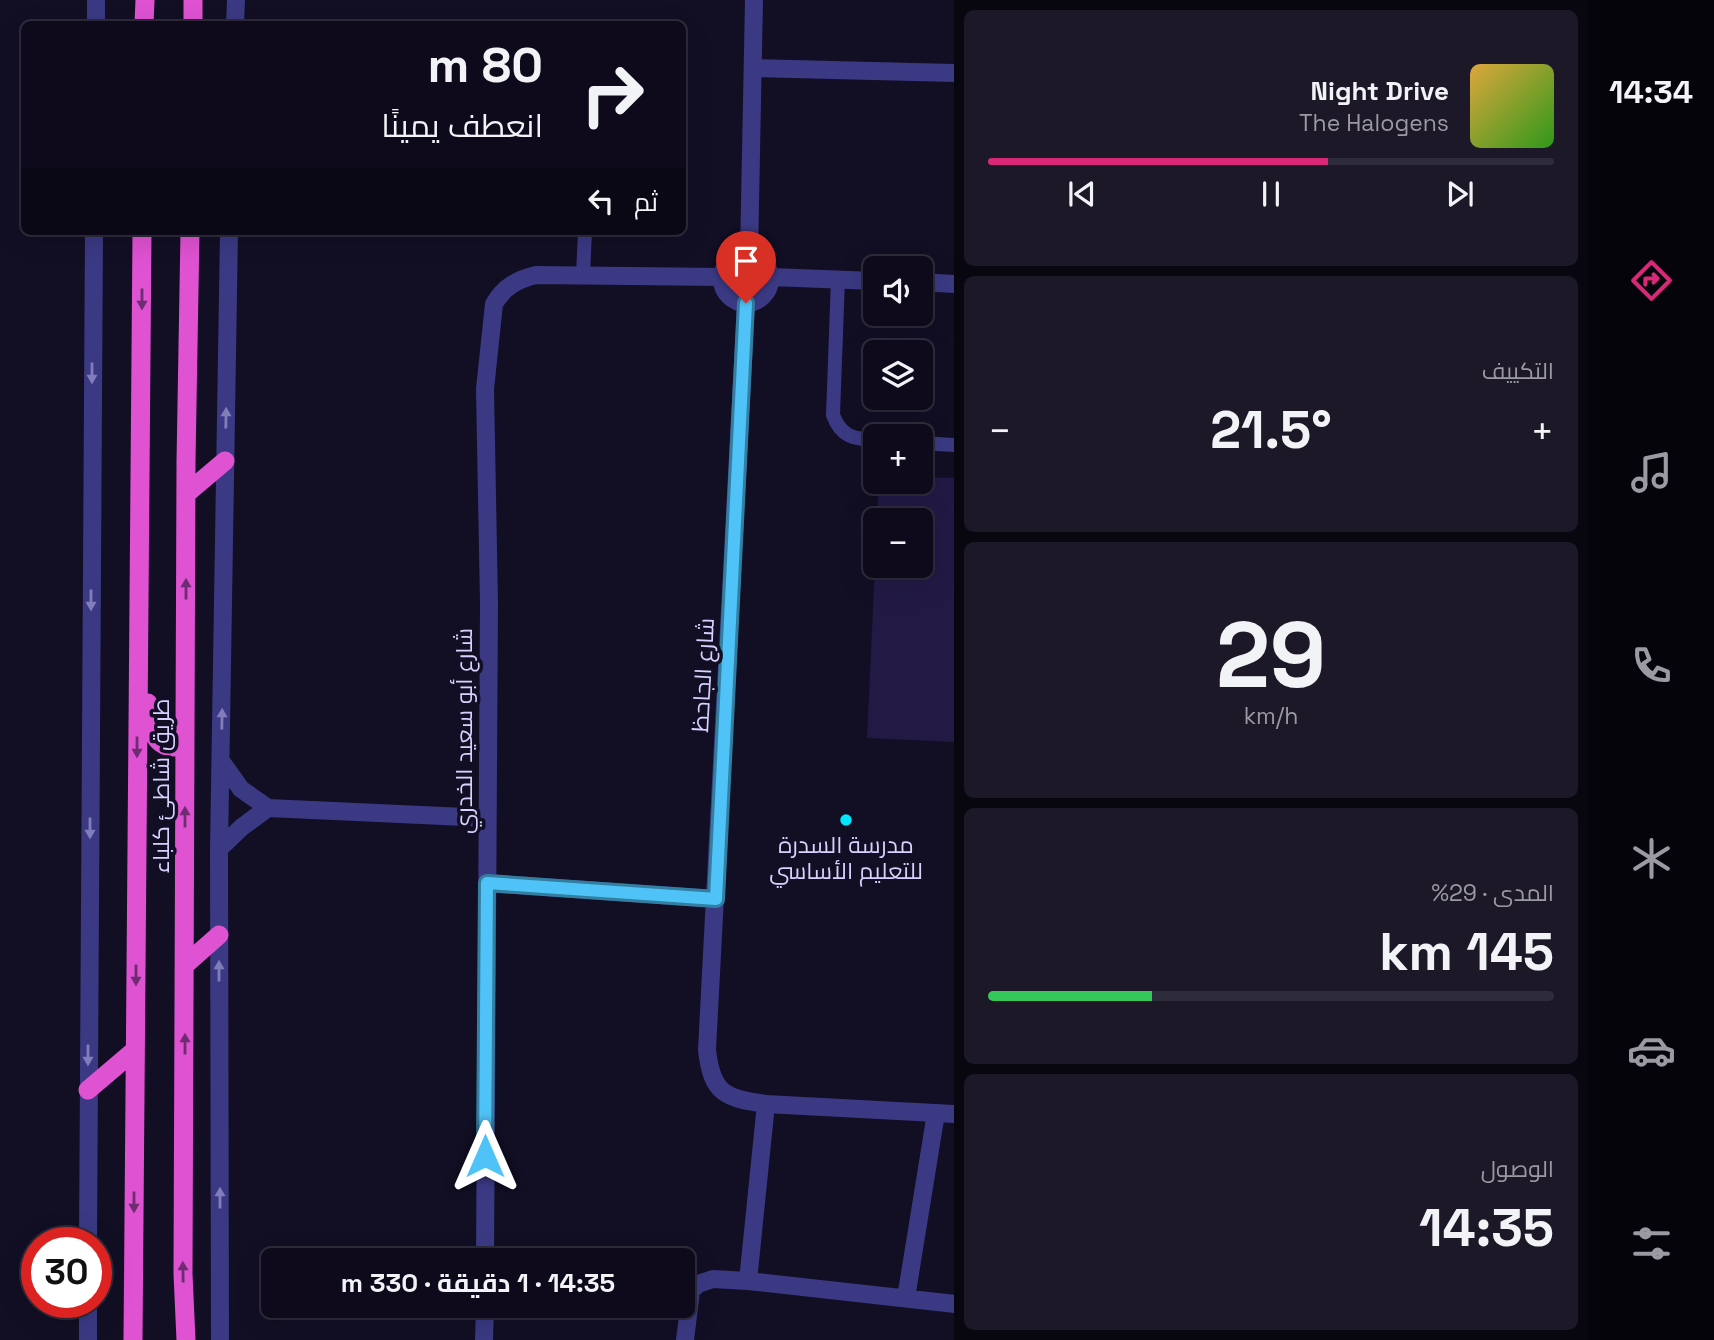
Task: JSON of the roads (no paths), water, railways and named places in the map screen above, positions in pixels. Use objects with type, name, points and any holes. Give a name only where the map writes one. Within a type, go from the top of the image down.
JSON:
[{"type":"highway","points":[[192,21],[193,0]]},
{"type":"highway","points":[[144,1],[144,21]]},
{"type":"highway","name":"طريق شاطئ كلباء","points":[[133,1340],[142,235]]},
{"type":"highway","name":"طريق شاطئ كلباء","points":[[186,1340],[183,1274],[186,494],[190,235]]},
{"type":"highway","points":[[186,494],[225,461]]},
{"type":"highway","points":[[138,667],[146,674],[150,726],[157,740],[168,747],[175,747],[185,730]]},
{"type":"highway","points":[[185,965],[219,935]]},
{"type":"highway","points":[[88,1090],[135,1050]]},
{"type":"street","points":[[96,0],[96,21]]},
{"type":"street","points":[[235,21],[236,0]]},
{"type":"street","points":[[749,255],[754,0]]},
{"type":"street","points":[[753,68],[954,73]]},
{"type":"street","points":[[88,1227],[94,235]]},
{"type":"street","points":[[223,1337],[219,849],[229,235]]},
{"type":"street","points":[[741,255],[749,255],[764,262],[771,277],[766,292],[754,302],[746,303],[728,295],[722,277],[728,262],[741,255]]},
{"type":"street","name":"شارع أبو سعيد الخدري","points":[[485,1248],[489,603],[485,390],[494,304],[501,292],[512,283],[536,275],[722,277]]},
{"type":"street","points":[[771,277],[863,280]]},
{"type":"street","points":[[933,283],[954,284]]},
{"type":"street","name":"شارع الجاحظ","points":[[746,303],[708,1050],[713,1080],[722,1090],[731,1098],[766,1104]]},
{"type":"street","points":[[221,760],[240,789],[268,808],[487,818]]},
{"type":"street","points":[[219,849],[242,827],[268,808]]},
{"type":"street","points":[[487,883],[716,899]]},
{"type":"street","points":[[748,1281],[766,1104],[954,1114]]},
{"type":"street","points":[[906,1298],[936,1113]]},
{"type":"street","points":[[685,1340],[691,1292],[698,1284],[713,1279],[954,1304]]},
{"type":"street","points":[[88,1318],[88,1340]]},
{"type":"street","points":[[484,1340],[485,1318]]},
{"type":"lane","points":[[583,275],[585,235]]},
{"type":"lane","points":[[838,279],[833,415],[845,435],[863,439]]},
{"type":"lane","points":[[933,444],[954,445]]},
{"type":"place","name":"مدرسة السدرة للتعليم الأساسي","points":[[846,820]]}]
